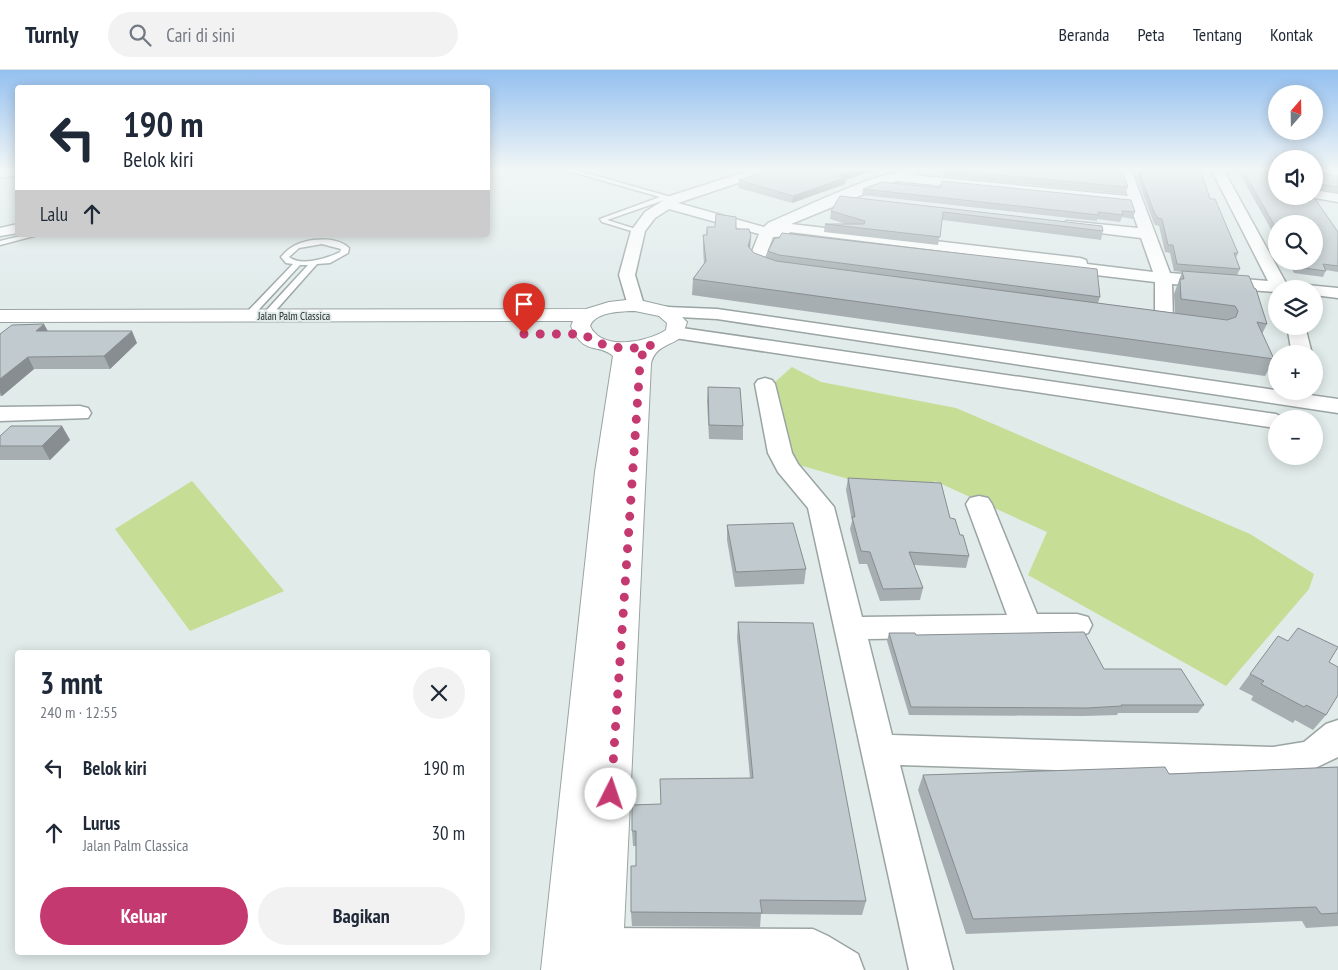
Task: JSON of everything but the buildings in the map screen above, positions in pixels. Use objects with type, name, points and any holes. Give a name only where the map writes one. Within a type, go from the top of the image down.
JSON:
[{"type":"street","points":[[635,305],[627,275],[638,231],[655,211]]},
{"type":"street","points":[[703,211],[746,225],[770,229],[1181,278],[1268,286]]},
{"type":"street","points":[[803,273],[775,269],[761,264],[757,259],[770,229],[809,211]]},
{"type":"street","points":[[1139,211],[1162,275],[1164,320]]},
{"type":"street","points":[[1243,211],[1286,280]]},
{"type":"street","points":[[1251,211],[1268,241]]},
{"type":"street","points":[[1050,223],[1148,234]]},
{"type":"street","points":[[0,234],[15,229]]},
{"type":"street","points":[[1323,291],[1338,293]]},
{"type":"street","points":[[564,334],[586,325],[601,309],[635,305],[666,312],[717,314],[1323,410]]},
{"type":"street","name":"Jalan Palm Classica","points":[[0,316],[260,310],[586,325]]},
{"type":"street","points":[[582,960],[640,364],[643,352],[664,339],[677,322],[666,312]]},
{"type":"street","points":[[1145,318],[1183,323]]},
{"type":"street","points":[[586,325],[591,340],[615,347],[664,339],[1268,420]]},
{"type":"street","points":[[0,334],[207,335]]},
{"type":"street","points":[[582,960],[608,472],[623,361],[623,356],[615,347]]},
{"type":"street","points":[[765,384],[780,453],[788,467],[821,506],[931,970]]},
{"type":"street","points":[[0,414],[80,413]]},
{"type":"street","points":[[6,438],[29,414]]},
{"type":"street","points":[[979,504],[1026,625]]},
{"type":"street","points":[[849,628],[1077,625]]},
{"type":"street","points":[[880,749],[1273,762],[1310,757],[1331,743],[1338,734]]},
{"type":"street","points":[[582,960],[813,950],[842,970]]},
{"type":"lane","points":[[631,211],[603,219],[604,221],[638,231]]},
{"type":"lane","points":[[0,234],[15,234]]},
{"type":"lane","points":[[320,242],[341,245],[345,248],[344,253],[338,257],[314,263],[298,263],[289,261],[285,257],[288,252],[295,248],[320,242]]},
{"type":"lane","points":[[260,310],[298,263]]},
{"type":"lane","points":[[260,310],[282,298],[314,263]]},
{"type":"lane","points":[[260,310],[282,298]]},
{"type":"green space","points":[[792,367],[821,382],[956,408],[1250,534],[1314,574],[1309,589],[1226,686],[1028,575],[1047,532],[935,481],[908,496],[792,463],[775,382]]},
{"type":"green space","points":[[192,481],[284,591],[190,631],[115,529]]},
{"type":"route","points":[[524,334],[584,334],[591,340],[615,347],[630,348],[652,345],[643,352],[640,364],[611,794]]}]
